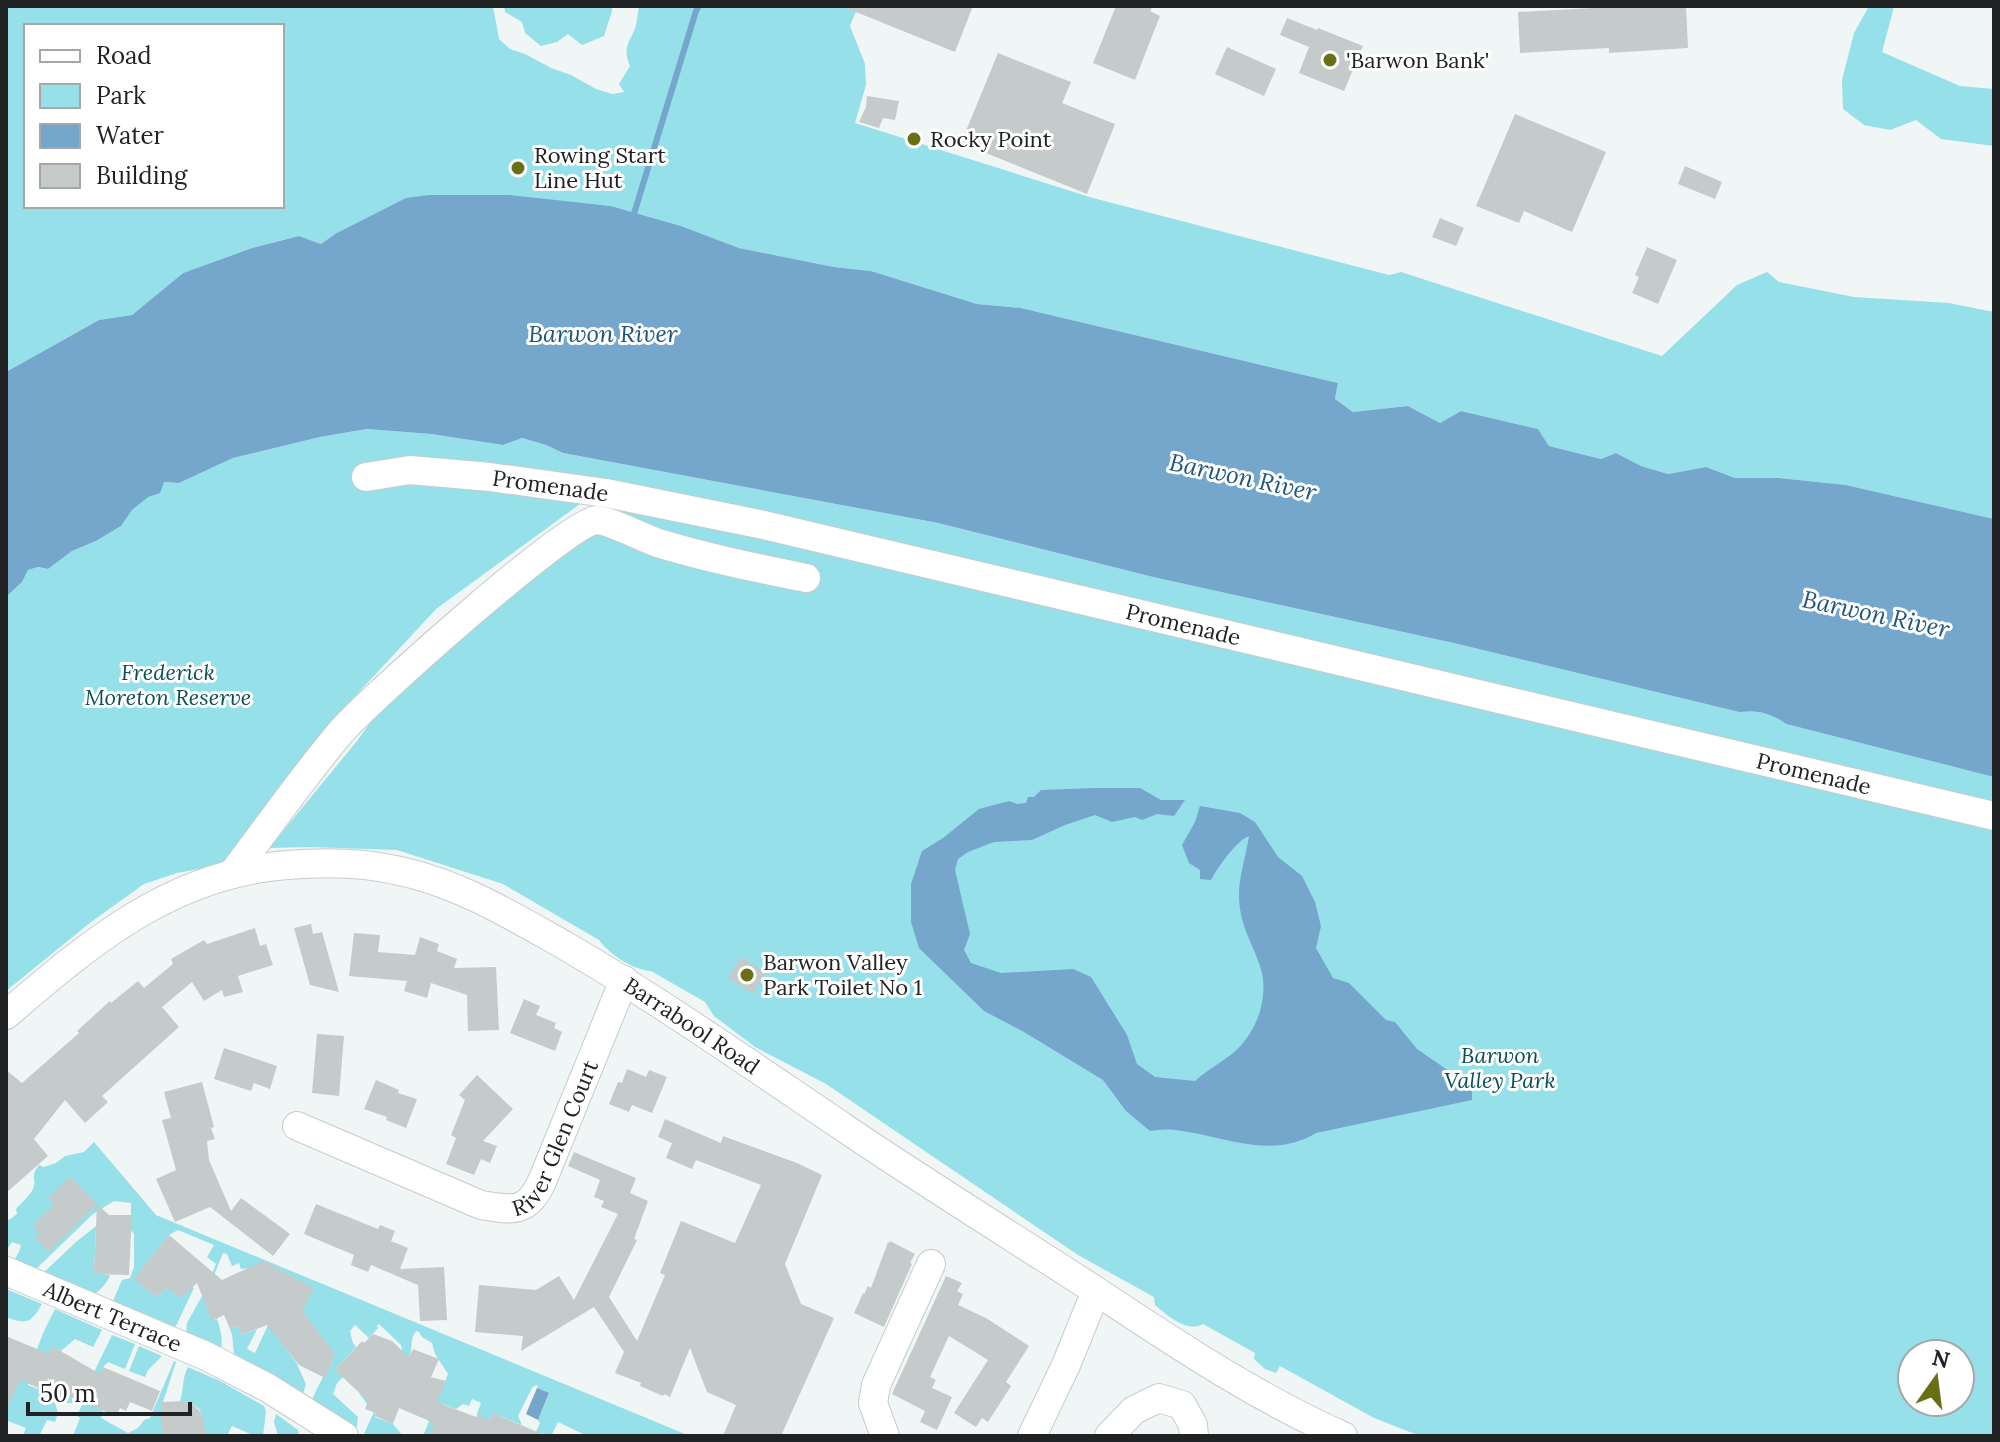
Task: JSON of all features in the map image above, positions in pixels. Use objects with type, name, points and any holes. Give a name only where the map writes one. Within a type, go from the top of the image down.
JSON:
[{"type":"street","name":"Promenade","points":[[366,477],[410,470],[490,477],[606,493],[764,525],[1994,816]]},
{"type":"street","name":"Promenade","points":[[233,873],[341,731],[427,650],[539,555],[587,522],[598,520],[714,559],[806,578]]},
{"type":"street","name":"Barrabool Road","points":[[6,1015],[83,951],[130,918],[163,898],[203,882],[233,873],[287,865],[347,864],[394,869],[435,881],[501,909],[624,980],[846,1129],[1208,1364],[1299,1416],[1343,1436]]},
{"type":"street","name":"River Glen Court","points":[[297,1126],[481,1205],[521,1208],[535,1197],[624,980]]},
{"type":"street","points":[[885,1436],[873,1403],[876,1385],[931,1264]]},
{"type":"street","name":"Albert Terrace","points":[[6,1271],[206,1356],[268,1388],[344,1436]]},
{"type":"street","points":[[1032,1436],[1066,1365],[1096,1291]]},
{"type":"street","points":[[1109,1436],[1134,1410],[1159,1398],[1182,1405],[1193,1425],[1194,1436]]},
{"type":"green space","points":[[6,6],[493,6],[499,39],[510,49],[612,94],[624,92],[619,84],[630,66],[627,46],[636,26],[639,6],[858,6],[850,26],[865,64],[866,85],[855,123],[1093,198],[1389,275],[1401,272],[1662,356],[1737,285],[1767,272],[1779,282],[1854,297],[1949,303],[1994,312],[1994,519],[1846,485],[1779,478],[1735,478],[1706,467],[1668,474],[1641,466],[1616,453],[1601,459],[1549,446],[1538,429],[1461,411],[1440,423],[1408,406],[1353,412],[1335,399],[1338,383],[1021,308],[977,304],[871,271],[834,267],[739,248],[681,226],[611,206],[560,201],[335,234],[321,244],[299,236],[252,248],[183,273],[132,315],[99,320],[6,372]]},
{"type":"green space","points":[[504,6],[612,6],[612,11],[604,36],[582,45],[568,34],[557,42],[541,46],[525,33],[522,22],[505,12]]},
{"type":"green space","points":[[1869,6],[1894,7],[1882,52],[1960,86],[1994,89],[1994,146],[1941,139],[1916,120],[1890,130],[1864,125],[1843,109],[1842,80],[1854,33]]},
{"type":"green space","name":"Barwon Valley Park","points":[[367,429],[431,434],[503,445],[522,438],[563,453],[938,523],[1153,577],[1458,644],[1739,712],[1764,713],[1786,724],[1994,777],[1994,1436],[1420,1436],[1374,1418],[1280,1366],[1276,1373],[1265,1369],[1254,1359],[1255,1353],[1203,1324],[1191,1326],[1178,1322],[1155,1305],[1154,1297],[1078,1255],[826,1084],[755,1047],[714,1016],[705,1002],[651,971],[622,960],[599,940],[503,884],[397,850],[269,848],[378,712],[554,556],[563,557],[642,494],[584,484],[580,504],[436,609],[346,706],[230,863],[177,873],[144,884],[91,922],[6,991],[6,597],[22,582],[28,570],[38,567],[48,569],[72,551],[121,526],[132,510],[164,482],[179,483],[233,458]]},
{"type":"green space","points":[[94,1142],[156,1215],[690,1436],[587,1436],[558,1422],[551,1436],[541,1433],[534,1436],[549,1394],[536,1385],[518,1416],[522,1425],[493,1413],[483,1436],[477,1414],[481,1403],[472,1399],[469,1406],[463,1404],[456,1409],[443,1404],[429,1436],[423,1436],[448,1374],[432,1343],[416,1331],[407,1361],[372,1392],[367,1404],[359,1393],[402,1350],[401,1345],[379,1324],[369,1338],[355,1325],[350,1331],[356,1347],[335,1370],[343,1377],[333,1394],[358,1417],[354,1432],[311,1401],[333,1359],[324,1340],[303,1313],[275,1334],[296,1362],[306,1384],[302,1398],[236,1357],[230,1329],[238,1326],[241,1335],[257,1329],[247,1349],[255,1353],[269,1323],[249,1268],[241,1269],[239,1263],[232,1266],[227,1254],[223,1253],[213,1278],[212,1321],[217,1319],[220,1327],[221,1351],[186,1335],[187,1323],[216,1264],[207,1257],[214,1245],[178,1230],[169,1235],[135,1279],[156,1297],[167,1288],[194,1288],[174,1330],[112,1303],[122,1280],[130,1278],[134,1267],[131,1203],[114,1201],[93,1214],[34,1271],[14,1260],[21,1245],[12,1242],[6,1251],[6,1217],[9,1220],[17,1214],[16,1209],[31,1192],[36,1169],[39,1165],[44,1167],[65,1156],[84,1152]]},
{"type":"green space","points":[[96,1226],[94,1273],[110,1275],[98,1291],[92,1296],[42,1274],[76,1242]]},
{"type":"green space","points":[[6,1289],[42,1304],[28,1321],[6,1317]]},
{"type":"green space","points":[[55,1309],[102,1330],[93,1347],[75,1339],[61,1351],[52,1347],[42,1371],[34,1369],[28,1385],[66,1400],[75,1381],[77,1399],[73,1403],[55,1403],[58,1413],[55,1422],[47,1420],[40,1434],[44,1436],[23,1436],[26,1428],[8,1421],[6,1424],[6,1393],[12,1395]]},
{"type":"green space","points":[[112,1335],[135,1344],[125,1369],[108,1362],[104,1366],[88,1404],[103,1410],[101,1418],[128,1433],[138,1428],[150,1418],[174,1361],[163,1402],[161,1425],[165,1436],[73,1436],[80,1418],[77,1416]]},
{"type":"green space","points":[[139,1346],[162,1356],[145,1377],[129,1371]]},
{"type":"green space","points":[[188,1367],[264,1406],[263,1436],[255,1436],[232,1426],[227,1436],[199,1436],[201,1412],[194,1405],[180,1401]]},
{"type":"green space","points":[[374,1412],[375,1417],[393,1424],[403,1436],[363,1436]]},
{"type":"green space","points":[[276,1414],[298,1430],[299,1436],[278,1436],[274,1422]]},
{"type":"water","name":"Barwon River","points":[[509,195],[611,206],[681,226],[739,248],[834,267],[871,271],[977,304],[1021,308],[1338,383],[1335,399],[1353,412],[1408,406],[1440,423],[1461,411],[1538,429],[1549,446],[1601,459],[1616,453],[1641,466],[1668,474],[1706,467],[1735,478],[1779,478],[1846,485],[1994,519],[1994,777],[1786,724],[1764,713],[1739,712],[1458,644],[1153,577],[938,523],[563,453],[522,438],[503,445],[431,434],[367,429],[233,458],[179,483],[164,482],[160,493],[148,497],[132,510],[121,526],[72,551],[48,569],[38,567],[28,570],[22,582],[6,597],[6,372],[99,320],[132,315],[183,273],[252,248],[299,236],[321,244],[406,198]]},
{"type":"water","points":[[1140,788],[1161,800],[1185,800],[1174,816],[1157,814],[1142,820],[1135,817],[1112,822],[1095,815],[1032,840],[994,842],[958,859],[955,870],[970,934],[964,950],[971,963],[1001,973],[1073,969],[1091,977],[1127,1035],[1137,1064],[1155,1077],[1195,1081],[1243,1043],[1253,1027],[1262,1001],[1262,973],[1244,926],[1239,899],[1249,836],[1233,849],[1211,880],[1200,879],[1200,870],[1189,863],[1182,845],[1200,806],[1240,813],[1255,822],[1278,857],[1302,876],[1315,902],[1321,926],[1316,948],[1333,978],[1349,983],[1386,1020],[1395,1022],[1417,1049],[1472,1087],[1472,1100],[1316,1133],[1281,1145],[1246,1144],[1175,1130],[1150,1131],[1126,1111],[1103,1080],[984,1011],[919,948],[911,922],[911,884],[922,851],[979,809],[1009,801],[1026,803],[1028,797],[1034,797],[1041,790]]},
{"type":"water","points":[[537,1388],[549,1393],[538,1420],[526,1414]]},
{"type":"building","points":[[841,6],[973,6],[955,52]]},
{"type":"building","points":[[1116,6],[1153,6],[1150,11],[1160,16],[1135,80],[1093,63]]},
{"type":"building","points":[[1686,6],[1688,48],[1609,53],[1609,48],[1520,53],[1518,12]]},
{"type":"building","name":"'Barwon Bank'","points":[[1287,18],[1363,46],[1344,91],[1299,73],[1309,47],[1280,35]]},
{"type":"building","points":[[1227,47],[1276,69],[1264,96],[1215,74]]},
{"type":"building","points":[[998,53],[1071,82],[1062,103],[1115,124],[1087,194],[961,143]]},
{"type":"building","points":[[867,96],[899,101],[895,120],[883,118],[879,128],[859,122]]},
{"type":"building","points":[[1515,114],[1606,152],[1572,232],[1524,211],[1519,223],[1476,206]]},
{"type":"building","points":[[1685,166],[1722,182],[1715,199],[1678,184]]},
{"type":"building","points":[[1440,218],[1464,228],[1456,246],[1432,237]]},
{"type":"building","points":[[1647,247],[1677,260],[1658,304],[1632,293],[1639,277],[1635,275]]},
{"type":"building","points":[[311,924],[313,934],[322,932],[339,992],[310,985],[294,928]]},
{"type":"building","points":[[255,928],[260,946],[266,944],[273,965],[238,976],[243,992],[224,997],[222,990],[204,1001],[192,982],[162,1007],[179,1027],[102,1096],[108,1102],[85,1123],[65,1100],[34,1139],[48,1156],[6,1193],[6,1070],[22,1083],[110,1001],[138,981],[144,988],[173,964],[171,959],[204,940],[207,944]]},
{"type":"building","points":[[354,933],[380,935],[378,952],[415,955],[420,937],[439,944],[437,951],[457,959],[454,968],[496,967],[499,1030],[468,1031],[467,995],[431,983],[427,998],[404,991],[407,981],[349,976]]},
{"type":"building","name":"Barwon Valley Park Toilet No 1","points":[[741,957],[766,973],[753,994],[728,978]]},
{"type":"building","points":[[524,999],[540,1006],[536,1015],[556,1023],[554,1028],[562,1032],[555,1051],[510,1033]]},
{"type":"building","points":[[317,1034],[344,1036],[339,1096],[312,1093]]},
{"type":"building","points":[[224,1048],[277,1066],[270,1089],[254,1083],[251,1091],[214,1079]]},
{"type":"building","points":[[627,1069],[646,1077],[649,1070],[667,1077],[652,1113],[632,1105],[629,1112],[609,1104]]},
{"type":"building","points":[[477,1075],[513,1109],[483,1141],[497,1146],[490,1163],[481,1159],[474,1175],[446,1164],[456,1138],[451,1135],[465,1100],[459,1095]]},
{"type":"building","points":[[376,1080],[399,1090],[398,1093],[417,1099],[406,1128],[364,1109]]},
{"type":"building","points":[[202,1082],[214,1127],[211,1128],[215,1139],[207,1141],[209,1160],[231,1211],[241,1198],[290,1234],[273,1256],[210,1207],[175,1222],[156,1179],[176,1170],[162,1120],[171,1118],[164,1092]]},
{"type":"building","points":[[665,1119],[721,1143],[723,1136],[822,1175],[785,1264],[801,1304],[834,1318],[781,1436],[723,1436],[736,1405],[707,1392],[690,1348],[670,1397],[615,1373],[624,1352],[594,1307],[521,1351],[523,1336],[475,1332],[479,1285],[536,1290],[559,1276],[574,1300],[618,1214],[601,1207],[604,1201],[594,1197],[600,1180],[568,1166],[574,1152],[636,1178],[630,1193],[648,1201],[634,1239],[637,1240],[609,1297],[637,1341],[665,1275],[660,1273],[681,1221],[735,1243],[761,1185],[696,1160],[692,1169],[666,1158],[672,1143],[658,1137]]},
{"type":"building","points":[[70,1177],[97,1204],[49,1252],[35,1238],[40,1233],[33,1226],[54,1204],[48,1198]]},
{"type":"building","points":[[97,1204],[109,1215],[132,1215],[129,1275],[94,1274]]},
{"type":"building","points":[[316,1204],[378,1229],[380,1225],[395,1231],[391,1241],[408,1248],[400,1269],[444,1267],[447,1320],[420,1321],[418,1285],[371,1265],[368,1272],[351,1265],[354,1255],[304,1234]]},
{"type":"building","points":[[169,1235],[222,1280],[263,1261],[314,1288],[302,1311],[335,1354],[325,1378],[299,1365],[267,1325],[241,1335],[238,1326],[230,1329],[224,1315],[212,1321],[197,1283],[181,1298],[167,1288],[156,1297],[134,1279]]},
{"type":"building","points":[[890,1241],[915,1254],[884,1327],[854,1313],[863,1293],[868,1286],[871,1288]]},
{"type":"building","points":[[946,1276],[962,1283],[957,1291],[963,1294],[958,1305],[986,1318],[1029,1346],[1006,1382],[1011,1386],[988,1422],[982,1418],[976,1427],[954,1413],[988,1360],[949,1336],[930,1377],[936,1380],[932,1388],[952,1397],[937,1430],[920,1422],[925,1411],[892,1394]]},
{"type":"building","points":[[373,1334],[392,1341],[409,1357],[413,1349],[439,1359],[431,1377],[446,1381],[437,1402],[490,1420],[493,1413],[547,1436],[429,1436],[434,1423],[399,1408],[393,1424],[375,1416],[376,1413],[365,1409],[368,1401],[335,1370],[362,1341],[364,1343]]},
{"type":"building","points":[[6,1336],[49,1354],[52,1346],[100,1374],[103,1367],[160,1391],[152,1411],[130,1402],[126,1411],[120,1408],[116,1416],[68,1396],[66,1400],[20,1380],[6,1411]]},
{"type":"building","points":[[183,1401],[194,1405],[201,1413],[207,1436],[164,1436],[161,1402]]},
{"type":"waterway","points":[[633,217],[699,6]]},
{"type":"place","name":"'Barwon Bank'","points":[[1330,60]]},
{"type":"place","name":"Rocky Point","points":[[914,139]]},
{"type":"place","name":"Rowing Start Line Hut","points":[[518,168]]},
{"type":"place","name":"Barwon Valley Park Toilet No 1","points":[[747,975]]},
{"type":"park label","name":"Frederick Moreton Reserve","points":[[168,684]]}]
